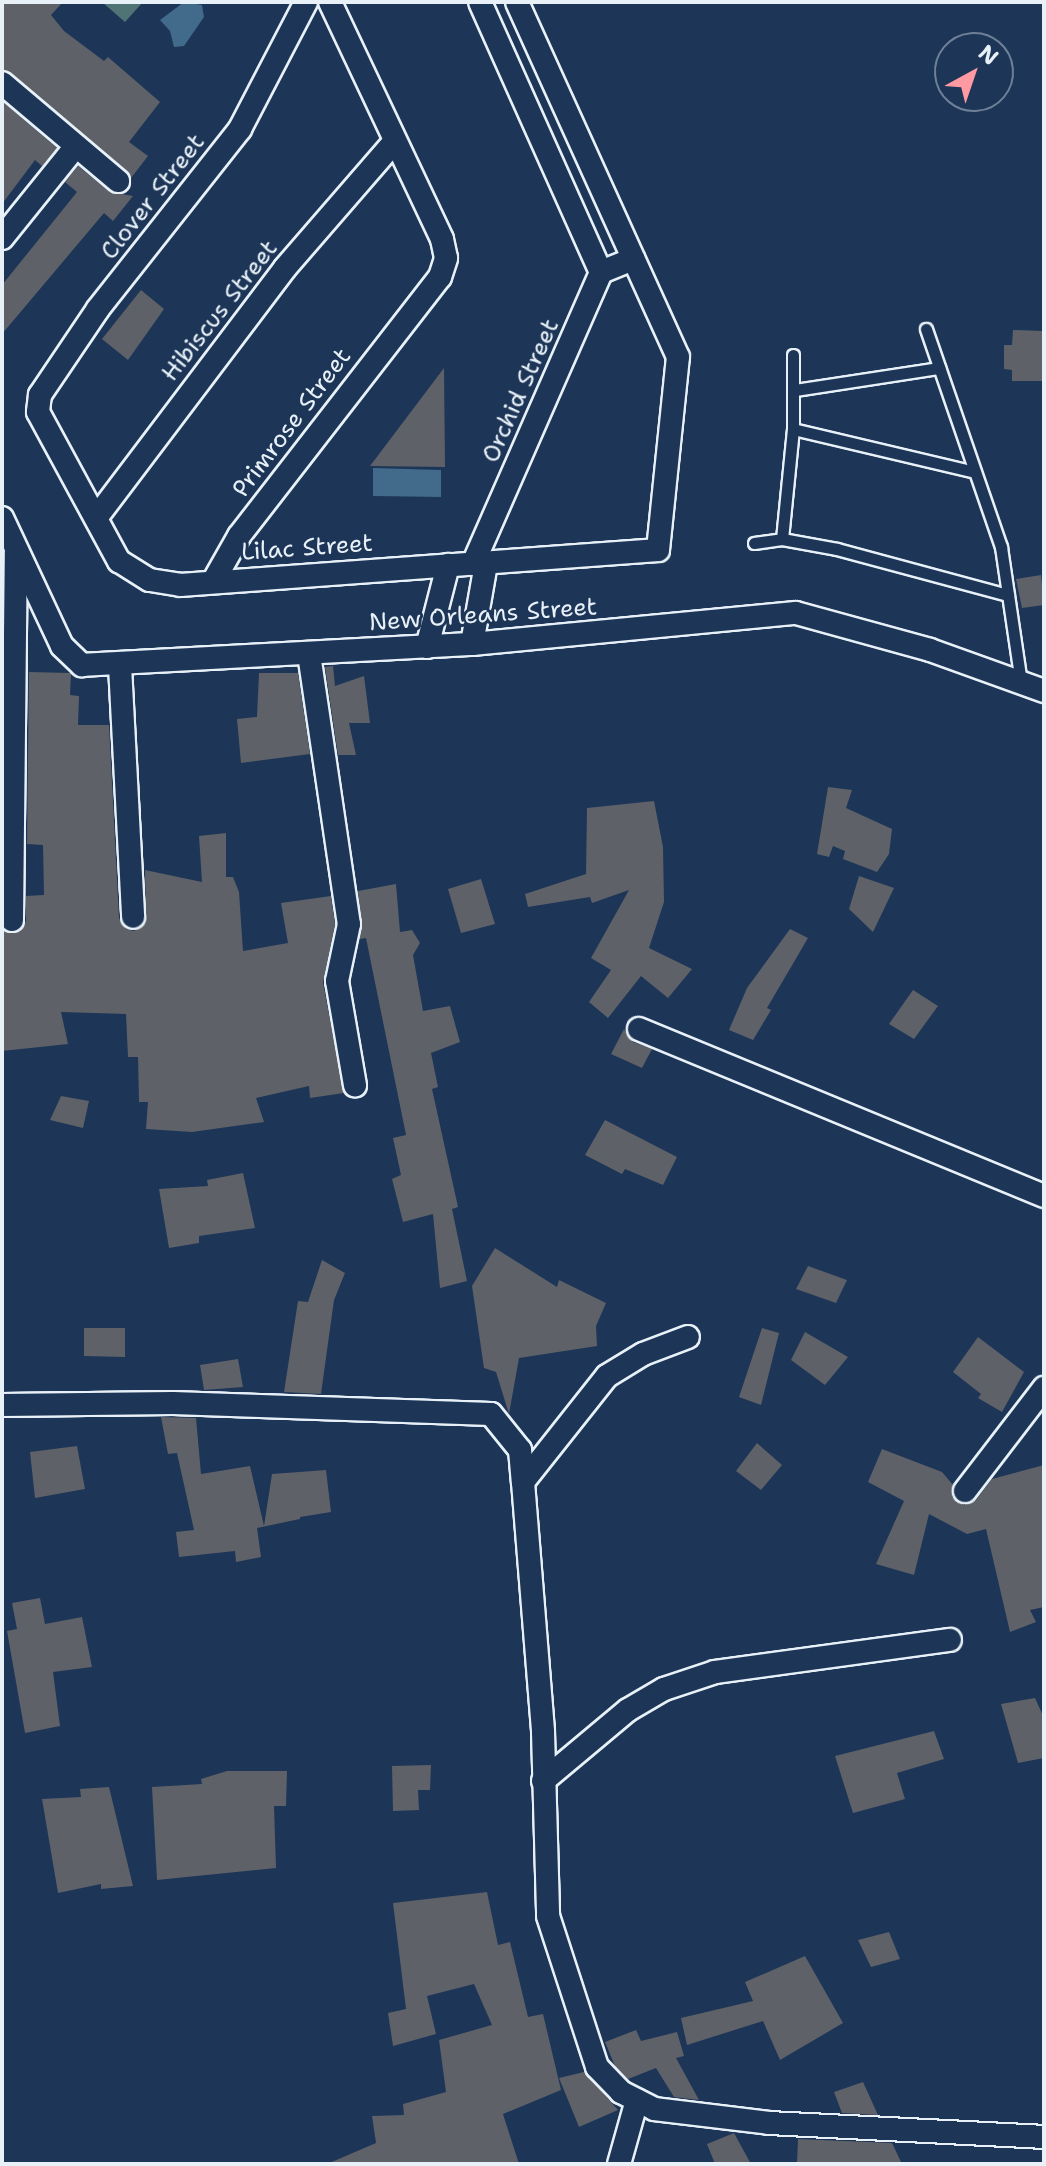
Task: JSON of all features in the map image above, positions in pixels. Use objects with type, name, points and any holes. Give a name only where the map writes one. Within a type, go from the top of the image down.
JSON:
[{"type":"street","name":"Clover Street","points":[[42,420],[40,395],[98,309],[240,129],[306,2]]},
{"type":"street","name":"Primrose Street","points":[[213,582],[239,536],[440,277],[446,250],[330,2]]},
{"type":"street","points":[[480,2],[601,272],[634,259],[517,2]]},
{"type":"street","points":[[2,83],[118,181]]},
{"type":"street","name":"Hibiscus Street","points":[[96,518],[285,268],[394,142]]},
{"type":"street","points":[[2,238],[76,146]]},
{"type":"street","name":"Lilac Street","points":[[42,420],[119,561],[139,576],[181,585],[651,554],[661,543],[680,367],[634,259]]},
{"type":"street","name":"Orchid Street","points":[[472,644],[480,564],[601,272]]},
{"type":"street","name":"New Orleans Street","points":[[2,518],[62,646],[82,665],[120,666],[472,644],[796,613],[930,650],[1044,691]]},
{"type":"street","points":[[12,920],[10,633],[16,543]]},
{"type":"street","points":[[427,647],[448,565]]},
{"type":"street","points":[[309,654],[349,924],[337,981],[355,1085]]},
{"type":"street","points":[[120,666],[133,917]]},
{"type":"street","points":[[639,1029],[1044,1196]]},
{"type":"street","points":[[523,1482],[607,1376],[643,1354],[688,1337]]},
{"type":"street","points":[[965,1491],[1044,1388]]},
{"type":"street","points":[[2,1405],[173,1403],[491,1414],[508,1429],[520,1450],[543,1781],[548,1916],[561,1969],[597,2067],[637,2100],[654,2109],[769,2123],[1044,2137]]},
{"type":"street","points":[[543,1781],[628,1710],[664,1689],[715,1672],[950,1640]]},
{"type":"street","points":[[619,2164],[637,2100]]},
{"type":"lane","points":[[926,329],[1001,547],[1021,683]]},
{"type":"lane","points":[[782,539],[793,429],[793,355]]},
{"type":"lane","points":[[795,390],[939,368]]},
{"type":"lane","points":[[793,429],[975,472]]},
{"type":"lane","points":[[754,543],[782,539],[1008,595]]},
{"type":"green space","points":[[102,2],[143,2],[125,22]]},
{"type":"water","points":[[184,2],[202,5],[204,17],[184,46],[174,47],[170,31],[160,20]]},
{"type":"water","points":[[373,468],[441,470],[441,497],[373,496]]},
{"type":"building","points":[[2,2],[63,2],[51,15],[64,31],[104,61],[108,57],[160,102],[129,142],[148,156],[131,178],[2,69]]},
{"type":"building","points":[[2,101],[57,148],[42,166],[35,160],[2,204]]},
{"type":"building","points":[[78,166],[110,192],[133,196],[113,221],[104,213],[2,334],[2,285],[77,192],[65,182]]},
{"type":"building","points":[[141,290],[164,309],[128,360],[102,339]]},
{"type":"building","points":[[1013,330],[1044,331],[1044,381],[1012,381],[1012,370],[1004,369],[1004,345],[1012,345]]},
{"type":"building","points":[[444,368],[445,467],[370,466]]},
{"type":"building","points":[[1041,575],[1044,605],[1022,608],[1016,579]]},
{"type":"building","points":[[333,666],[335,686],[364,676],[370,723],[349,723],[356,755],[338,755],[325,667]]},
{"type":"building","points":[[29,672],[71,673],[70,695],[79,696],[78,725],[109,725],[119,918],[126,929],[134,931],[146,923],[145,870],[202,882],[199,836],[226,833],[226,877],[233,877],[239,892],[243,951],[288,943],[281,903],[331,896],[335,924],[323,983],[344,1093],[310,1098],[309,1086],[256,1098],[264,1122],[192,1132],[146,1129],[148,1102],[139,1102],[138,1057],[128,1057],[126,1014],[61,1012],[68,1044],[2,1051],[2,929],[20,932],[26,921],[26,896],[44,895],[43,845],[27,844]]},
{"type":"building","points":[[259,673],[298,673],[310,754],[241,763],[237,719],[257,717]]},
{"type":"building","points":[[828,787],[852,790],[846,808],[892,829],[889,854],[877,872],[843,859],[845,851],[833,846],[829,857],[817,854]]},
{"type":"building","points":[[654,801],[663,847],[664,902],[649,948],[692,969],[668,998],[641,976],[608,1018],[589,1002],[611,970],[591,958],[629,890],[592,903],[590,897],[528,907],[525,894],[586,874],[587,808]]},
{"type":"building","points":[[859,876],[894,888],[873,932],[849,909]]},
{"type":"building","points":[[481,879],[495,924],[461,933],[448,889]]},
{"type":"building","points":[[396,884],[400,932],[412,930],[420,943],[413,955],[423,1011],[450,1006],[460,1042],[431,1053],[438,1087],[432,1089],[458,1207],[452,1209],[467,1281],[440,1288],[433,1214],[403,1222],[392,1179],[401,1175],[393,1138],[406,1135],[366,938],[360,939],[358,891]]},
{"type":"building","points":[[790,929],[808,938],[767,1008],[771,1010],[753,1040],[729,1030],[747,988]]},
{"type":"building","points":[[913,990],[938,1006],[914,1039],[889,1024]]},
{"type":"building","points":[[624,1029],[633,1042],[652,1049],[642,1068],[611,1054]]},
{"type":"building","points":[[61,1096],[89,1101],[83,1128],[50,1120]]},
{"type":"building","points":[[605,1120],[677,1157],[663,1185],[625,1169],[622,1174],[585,1155]]},
{"type":"building","points":[[243,1173],[255,1228],[199,1236],[199,1243],[169,1248],[159,1189],[208,1186],[207,1180]]},
{"type":"building","points":[[495,1248],[557,1287],[559,1280],[606,1303],[596,1326],[597,1346],[519,1358],[509,1414],[496,1372],[484,1368],[472,1286]]},
{"type":"building","points":[[322,1260],[345,1273],[334,1300],[321,1394],[284,1392],[298,1301],[308,1302]]},
{"type":"building","points":[[808,1266],[847,1280],[836,1303],[796,1289]]},
{"type":"building","points":[[84,1328],[125,1328],[125,1357],[84,1356]]},
{"type":"building","points":[[762,1328],[779,1333],[761,1405],[739,1397]]},
{"type":"building","points":[[805,1332],[848,1357],[825,1385],[791,1360]]},
{"type":"building","points":[[978,1337],[1024,1372],[1002,1412],[978,1398],[981,1394],[953,1372]]},
{"type":"building","points":[[238,1359],[243,1387],[204,1390],[200,1365]]},
{"type":"building","points":[[161,1417],[196,1418],[201,1474],[250,1466],[264,1526],[272,1474],[326,1470],[331,1512],[257,1528],[261,1557],[236,1562],[235,1551],[179,1557],[176,1532],[194,1530],[177,1453],[168,1454]]},
{"type":"building","points":[[757,1443],[782,1465],[761,1490],[736,1471]]},
{"type":"building","points":[[77,1446],[85,1489],[35,1498],[30,1452]]},
{"type":"building","points":[[882,1449],[942,1472],[953,1485],[952,1497],[964,1505],[976,1500],[992,1479],[1044,1465],[1044,1607],[1030,1610],[1036,1622],[1010,1632],[986,1529],[967,1534],[929,1514],[914,1575],[876,1564],[904,1501],[868,1482]]},
{"type":"building","points":[[40,1598],[45,1624],[82,1617],[92,1667],[53,1672],[60,1726],[25,1733],[7,1631],[17,1629],[12,1603]]},
{"type":"building","points":[[1035,1698],[1044,1718],[1044,1758],[1018,1763],[1001,1704]]},
{"type":"building","points":[[934,1731],[944,1759],[897,1773],[905,1799],[853,1813],[835,1756]]},
{"type":"building","points":[[431,1765],[430,1790],[418,1790],[419,1810],[393,1811],[392,1766]]},
{"type":"building","points":[[227,1771],[287,1771],[286,1806],[274,1806],[276,1868],[157,1880],[152,1787],[202,1784],[201,1779]]},
{"type":"building","points":[[109,1787],[133,1886],[101,1889],[101,1884],[58,1893],[42,1799],[81,1797],[80,1789]]},
{"type":"building","points":[[487,1892],[498,1945],[510,1942],[528,2017],[543,2014],[561,2090],[503,2114],[519,2164],[327,2164],[376,2143],[372,2116],[404,2115],[403,2104],[446,2092],[439,2040],[492,2025],[474,1984],[427,1996],[436,2034],[393,2046],[388,2013],[406,2009],[393,1903]]},
{"type":"building","points":[[889,1932],[900,1959],[871,1967],[858,1940]]},
{"type":"building","points":[[805,1956],[843,2023],[780,2060],[763,2021],[687,2045],[681,2018],[753,2001],[745,1982]]},
{"type":"building","points":[[636,2030],[641,2041],[677,2032],[684,2056],[676,2058],[699,2100],[674,2097],[656,2068],[628,2079],[615,2066],[605,2042]]},
{"type":"building","points":[[584,2072],[618,2110],[579,2127],[559,2078]]},
{"type":"building","points":[[863,2082],[878,2115],[842,2113],[834,2092]]},
{"type":"building","points":[[734,2133],[751,2164],[715,2164],[707,2144]]},
{"type":"building","points":[[798,2139],[892,2143],[902,2164],[797,2164]]}]
